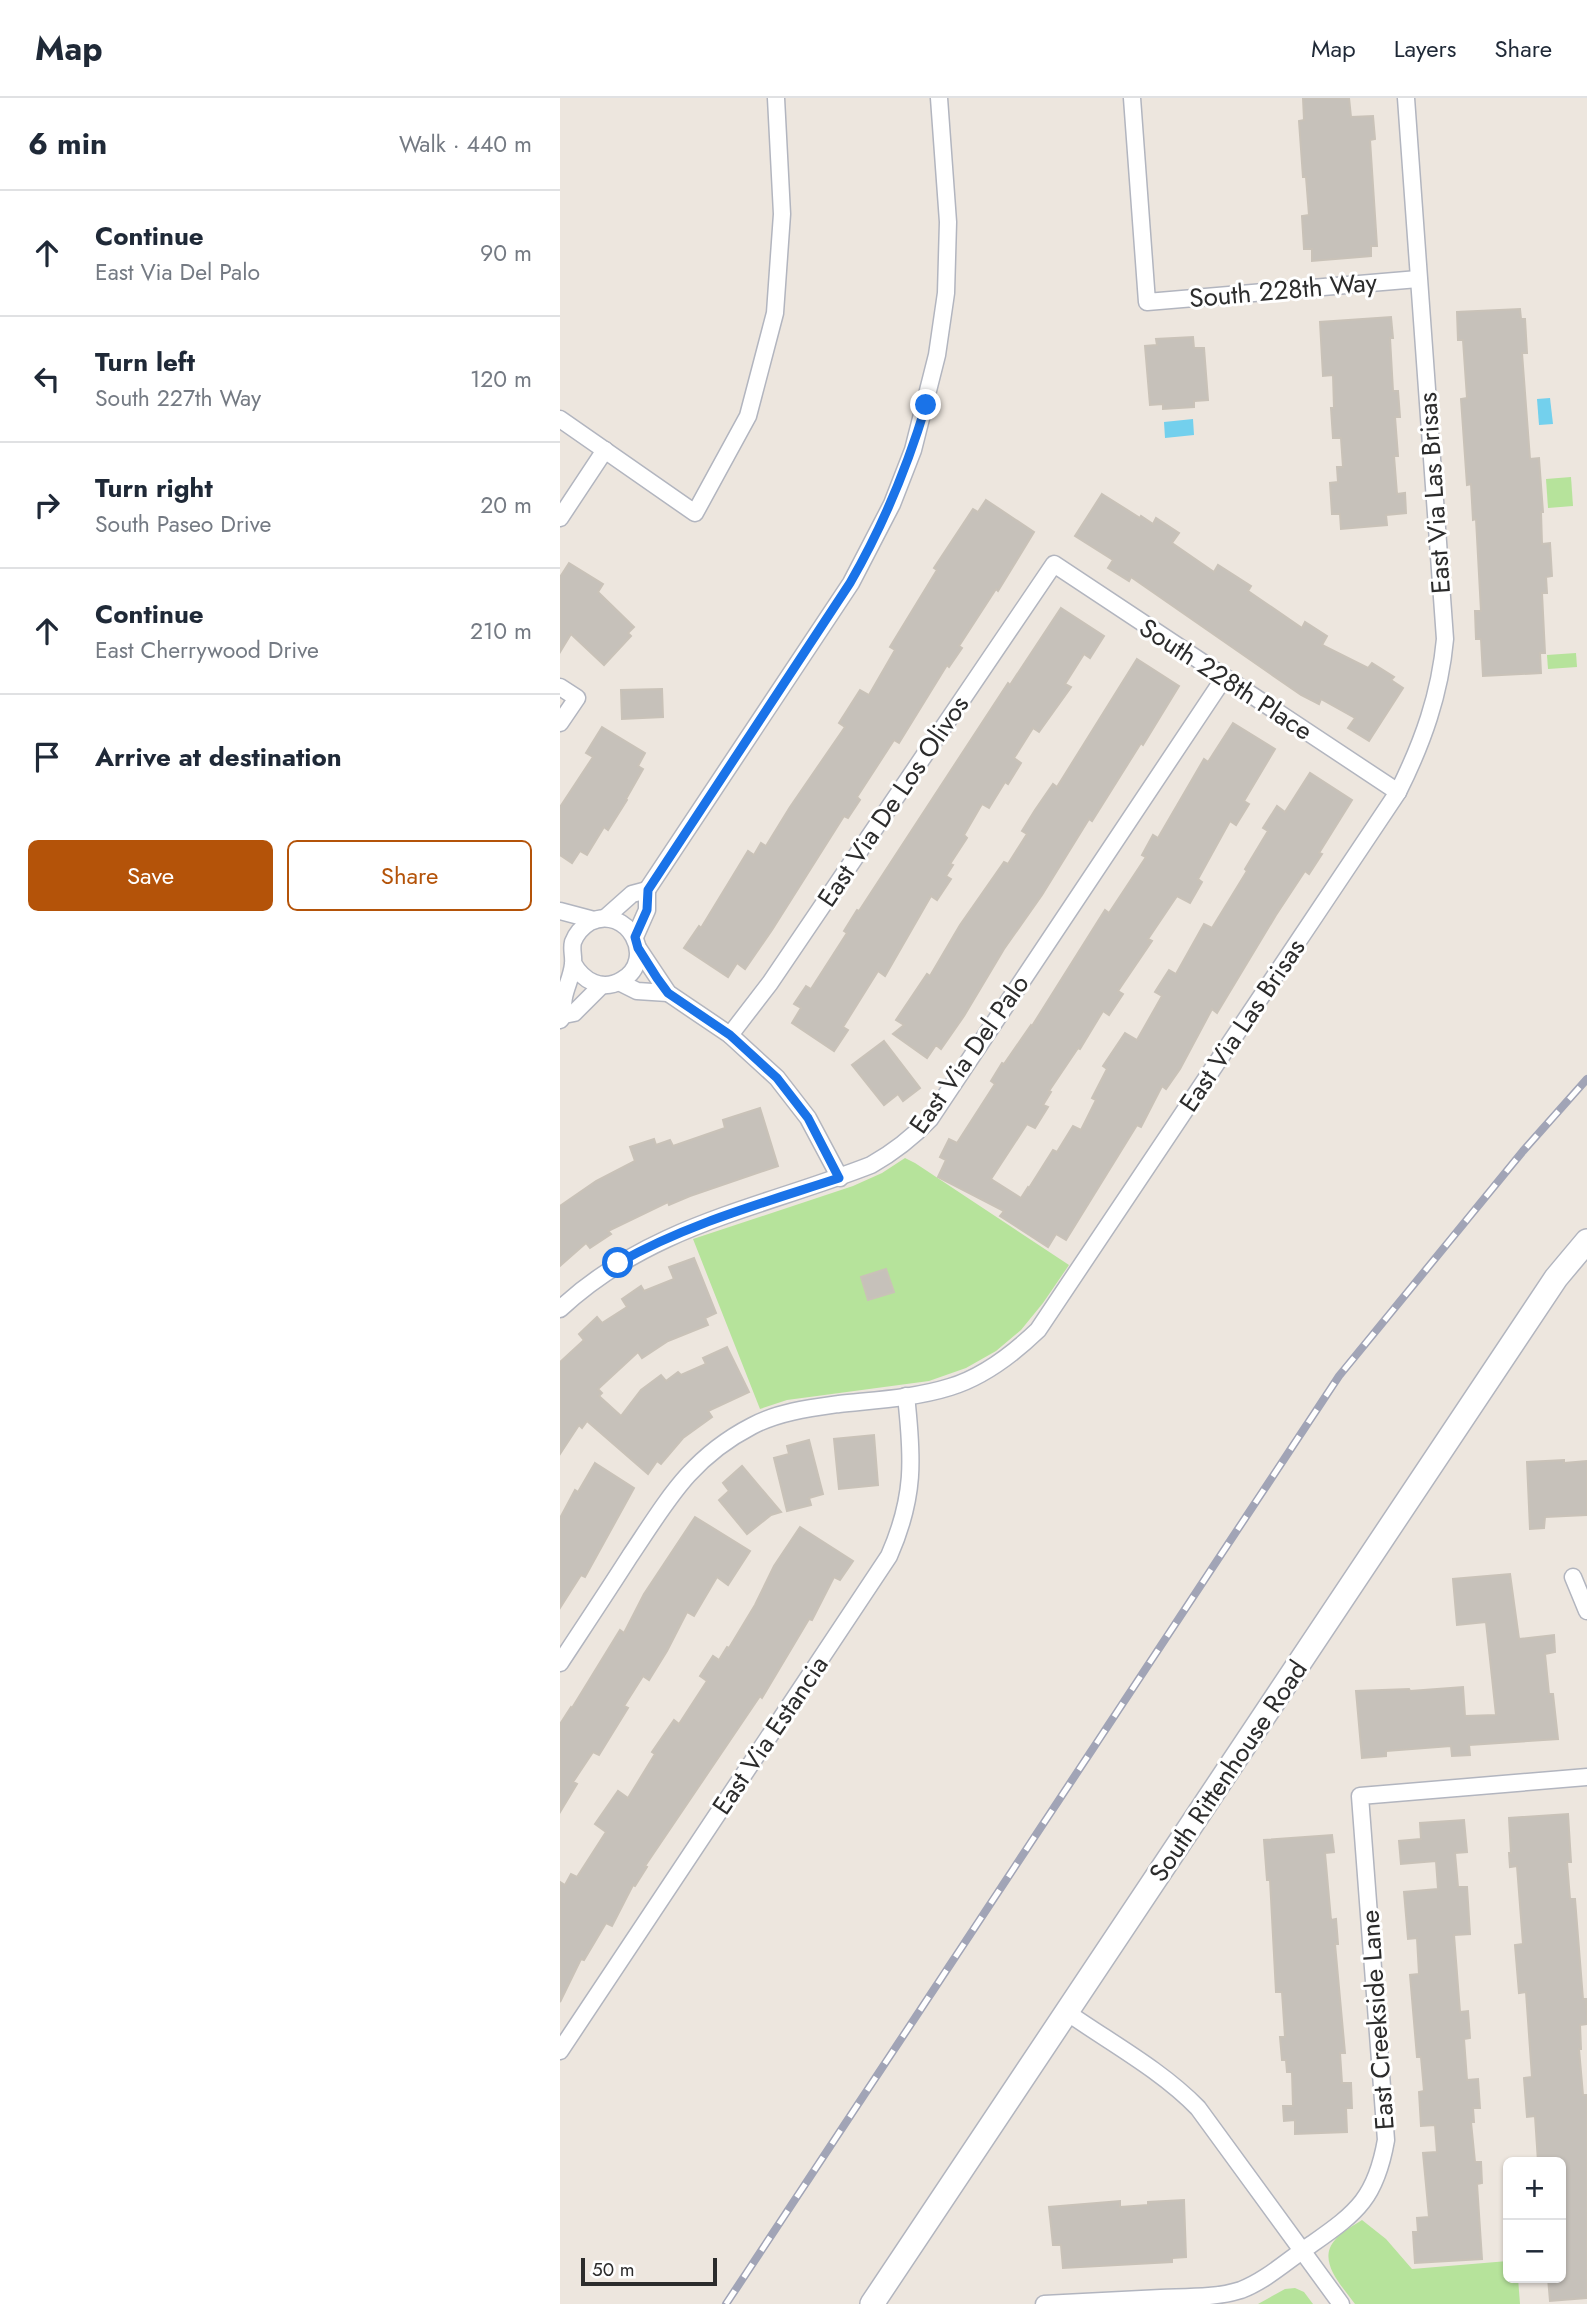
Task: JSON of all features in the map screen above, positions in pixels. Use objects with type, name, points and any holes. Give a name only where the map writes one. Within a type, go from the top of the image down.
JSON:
[{"type":"main road","name":"South Rittenhouse Road","points":[[872,2304],[1556,1278],[1587,1241]]},
{"type":"street","points":[[560,419],[695,513],[748,416],[775,313],[782,214],[776,98]]},
{"type":"street","points":[[560,937],[585,978],[602,985],[619,982],[632,972],[638,956],[636,943],[647,910],[648,890],[850,583],[892,504],[913,450],[937,355],[946,293],[948,222],[939,98]]},
{"type":"street","name":"South 228th Way","points":[[1132,98],[1147,302],[1418,279]]},
{"type":"street","name":"East Via Las Brisas","points":[[560,1663],[676,1487],[709,1452],[754,1424],[778,1415],[949,1388],[974,1377],[1020,1347],[1038,1329],[1398,792],[1433,708],[1440,683],[1445,639],[1406,98]]},
{"type":"street","points":[[560,518],[605,450]]},
{"type":"street","name":"South 228th Place","points":[[1054,564],[1398,792]]},
{"type":"street","name":"East Via De Los Olivos","points":[[730,1035],[770,983],[1054,564]]},
{"type":"street","name":"East Via Del Palo","points":[[560,1309],[618,1263],[674,1234],[872,1166],[895,1152],[930,1119],[1224,678]]},
{"type":"street","points":[[560,687],[577,698],[560,723]]},
{"type":"street","points":[[602,985],[574,1013],[562,1018],[560,1004],[578,932],[632,894],[648,890]]},
{"type":"street","points":[[560,911],[622,923],[668,993],[730,1035],[761,1061],[793,1098],[822,1142],[839,1178]]},
{"type":"street","points":[[619,982],[637,991],[668,993]]},
{"type":"street","name":"East Via Estancia","points":[[560,2051],[889,1556],[907,1508],[911,1480],[912,1448],[906,1396]]},
{"type":"street","points":[[1573,1577],[1587,1611]]},
{"type":"street","name":"East Creekside Lane","points":[[1044,2304],[1214,2300],[1266,2276],[1345,2221],[1363,2202],[1381,2168],[1386,2140],[1360,1796],[1587,1777]]},
{"type":"street","points":[[1068,2013],[1185,2094],[1216,2131],[1341,2304]]},
{"type":"green space","points":[[1571,477],[1573,506],[1548,508],[1546,479]]},
{"type":"green space","points":[[1576,653],[1577,667],[1548,669],[1547,655]]},
{"type":"green space","points":[[905,1158],[1069,1265],[1021,1330],[996,1351],[966,1368],[929,1381],[787,1400],[760,1409],[693,1239],[853,1186],[882,1173]]},
{"type":"green space","points":[[1362,2220],[1386,2239],[1412,2269],[1503,2261],[1503,2283],[1518,2283],[1520,2304],[1355,2304],[1333,2274],[1328,2256],[1330,2248],[1344,2232]]},
{"type":"green space","points":[[1295,2288],[1304,2292],[1313,2304],[1258,2304],[1285,2289]]},
{"type":"water","points":[[1550,398],[1553,424],[1539,425],[1537,399]]},
{"type":"water","points":[[1193,419],[1194,435],[1165,438],[1164,422]]},
{"type":"building","points":[[1303,98],[1349,98],[1351,117],[1373,116],[1375,139],[1370,140],[1377,246],[1371,246],[1371,256],[1312,261],[1312,249],[1304,249],[1302,216],[1309,215],[1299,121],[1304,120]]},
{"type":"building","points":[[1520,309],[1521,319],[1525,319],[1527,353],[1522,353],[1530,459],[1539,458],[1543,512],[1542,544],[1550,543],[1552,576],[1546,577],[1547,593],[1542,593],[1545,653],[1540,653],[1541,673],[1483,676],[1481,639],[1476,639],[1475,611],[1481,611],[1476,519],[1473,520],[1471,484],[1467,485],[1461,399],[1467,398],[1463,340],[1458,340],[1457,312]]},
{"type":"building","points":[[1391,317],[1393,391],[1398,391],[1400,417],[1395,417],[1398,456],[1394,456],[1397,494],[1405,493],[1406,513],[1386,515],[1387,525],[1341,529],[1340,514],[1332,514],[1330,483],[1338,482],[1337,467],[1343,467],[1341,438],[1333,438],[1333,375],[1323,376],[1320,322]]},
{"type":"building","points":[[1193,337],[1194,348],[1204,348],[1208,400],[1194,401],[1194,407],[1163,409],[1163,404],[1150,405],[1145,346],[1157,345],[1156,339]]},
{"type":"building","points":[[1102,494],[1140,518],[1141,516],[1153,524],[1156,518],[1179,533],[1172,543],[1214,572],[1218,565],[1251,586],[1248,591],[1302,628],[1305,622],[1327,636],[1322,645],[1368,668],[1372,663],[1394,677],[1391,680],[1403,688],[1369,741],[1348,728],[1355,718],[1321,699],[1319,704],[1301,695],[1131,577],[1129,581],[1108,568],[1113,560],[1075,536]]},
{"type":"building","points":[[986,500],[1034,532],[998,591],[996,589],[959,646],[962,648],[949,667],[947,665],[899,743],[894,740],[857,797],[860,800],[848,818],[844,816],[772,930],[745,969],[737,963],[728,977],[684,948],[699,926],[701,928],[748,851],[754,855],[761,843],[766,846],[845,727],[839,723],[860,690],[869,695],[895,650],[890,647],[937,570],[934,568],[973,509],[978,512]]},
{"type":"building","points":[[569,563],[603,584],[598,592],[634,627],[628,633],[631,636],[604,665],[571,634],[560,652],[560,577]]},
{"type":"building","points":[[1061,608],[1104,636],[1090,658],[1084,654],[1065,684],[1071,687],[1039,732],[1033,728],[1014,758],[1021,763],[1008,784],[1005,782],[989,808],[982,804],[964,835],[967,838],[950,864],[953,865],[946,876],[951,879],[937,900],[931,896],[885,976],[878,971],[843,1027],[848,1030],[834,1051],[792,1023],[801,1008],[794,1004],[806,986],[811,989],[847,933],[844,931],[857,910],[859,911],[1008,683],[1010,685]]},
{"type":"building","points":[[1137,659],[1179,686],[1143,745],[1141,743],[1092,821],[1089,819],[1042,895],[1004,949],[964,1016],[941,1049],[936,1045],[927,1058],[893,1034],[904,1025],[896,1020],[927,974],[930,976],[960,925],[1004,862],[1008,864],[1027,834],[1022,831],[1035,810],[1053,784],[1057,787]]},
{"type":"building","points":[[662,689],[663,717],[622,719],[621,690]]},
{"type":"building","points":[[1233,723],[1275,749],[1244,801],[1249,804],[1236,825],[1230,821],[1198,879],[1202,882],[1190,903],[1177,896],[1148,939],[1152,941],[1118,991],[1123,994],[1109,1015],[1103,1011],[1080,1049],[1078,1048],[1049,1091],[1051,1092],[1043,1105],[1048,1107],[1035,1128],[1027,1124],[991,1179],[1021,1198],[1053,1150],[1057,1152],[1073,1126],[1081,1130],[1096,1100],[1092,1098],[1107,1069],[1103,1066],[1125,1033],[1137,1040],[1162,996],[1155,992],[1169,970],[1176,974],[1204,924],[1212,928],[1247,871],[1245,869],[1268,831],[1263,828],[1277,806],[1285,812],[1310,773],[1352,800],[1309,874],[1305,871],[1217,1013],[1212,1009],[1180,1069],[1166,1089],[1162,1086],[1141,1127],[1137,1125],[1066,1240],[1056,1234],[1048,1247],[1000,1216],[1004,1211],[938,1177],[946,1160],[940,1157],[949,1139],[957,1143],[995,1084],[991,1081],[1002,1063],[1004,1064],[1032,1026],[1105,910],[1109,913],[1146,857],[1142,855],[1153,835],[1158,838],[1204,759],[1208,762]]},
{"type":"building","points":[[602,727],[645,753],[638,766],[643,769],[608,830],[604,827],[587,855],[580,851],[572,863],[560,855],[560,807],[593,757],[586,753]]},
{"type":"building","points":[[884,1041],[920,1088],[903,1101],[898,1094],[884,1105],[852,1065]]},
{"type":"building","points":[[760,1108],[778,1166],[669,1205],[668,1202],[608,1231],[611,1234],[590,1248],[586,1243],[560,1266],[560,1206],[596,1181],[635,1161],[630,1147],[654,1139],[656,1145],[670,1140],[673,1146],[725,1128],[723,1120]]},
{"type":"building","points":[[694,1258],[716,1313],[705,1318],[708,1325],[668,1341],[642,1358],[638,1352],[598,1389],[602,1393],[599,1396],[621,1416],[641,1390],[661,1375],[666,1381],[678,1372],[681,1375],[706,1364],[703,1358],[727,1347],[749,1392],[708,1411],[712,1417],[683,1438],[661,1464],[657,1461],[648,1474],[587,1421],[582,1428],[579,1425],[560,1454],[560,1362],[584,1340],[579,1334],[597,1317],[602,1323],[627,1307],[622,1299],[641,1286],[644,1291],[674,1279],[669,1267]]},
{"type":"building","points":[[886,1269],[894,1292],[868,1300],[861,1277]]},
{"type":"building","points":[[874,1435],[878,1485],[839,1489],[834,1439]]},
{"type":"building","points":[[809,1440],[823,1494],[809,1498],[811,1505],[787,1511],[774,1458],[789,1454],[787,1446]]},
{"type":"building","points":[[1564,1460],[1564,1463],[1587,1461],[1587,1515],[1545,1517],[1544,1528],[1530,1529],[1527,1462]]},
{"type":"building","points":[[595,1463],[634,1488],[585,1577],[581,1575],[560,1608],[560,1518],[575,1490],[578,1492]]},
{"type":"building","points":[[742,1466],[781,1512],[771,1515],[747,1534],[719,1500],[729,1491],[723,1483]]},
{"type":"building","points":[[695,1517],[750,1551],[728,1585],[717,1577],[694,1616],[687,1612],[649,1680],[643,1676],[624,1706],[628,1708],[599,1755],[593,1752],[573,1782],[577,1784],[560,1812],[560,1724],[620,1630],[624,1633],[644,1594]]},
{"type":"building","points":[[800,1527],[853,1561],[840,1580],[834,1577],[812,1620],[809,1619],[762,1698],[760,1696],[645,1866],[647,1867],[635,1886],[633,1885],[612,1926],[606,1923],[584,1960],[581,1959],[560,2002],[560,1882],[565,1885],[571,1874],[577,1877],[606,1832],[595,1824],[618,1791],[628,1798],[655,1754],[652,1752],[674,1720],[679,1724],[707,1681],[700,1676],[713,1656],[719,1660],[727,1647],[729,1648],[755,1605],[774,1566]]},
{"type":"building","points":[[1510,1574],[1519,1639],[1554,1635],[1555,1652],[1545,1654],[1558,1739],[1469,1745],[1470,1755],[1452,1756],[1451,1746],[1386,1751],[1386,1756],[1362,1758],[1356,1691],[1463,1687],[1465,1716],[1496,1715],[1486,1622],[1457,1625],[1453,1579]]},
{"type":"building","points":[[1568,1814],[1571,1862],[1567,1862],[1570,1899],[1575,1899],[1583,1999],[1586,1999],[1587,2014],[1587,2024],[1580,2025],[1579,2049],[1583,2095],[1587,2095],[1587,2298],[1550,2301],[1548,2283],[1566,2283],[1566,2157],[1538,2157],[1535,2116],[1527,2117],[1524,2078],[1532,2077],[1526,1992],[1519,1993],[1515,1945],[1523,1944],[1517,1866],[1510,1867],[1509,1818]]},
{"type":"building","points":[[1464,1820],[1467,1852],[1455,1853],[1458,1887],[1467,1887],[1470,1934],[1454,1935],[1460,2012],[1468,2011],[1470,2038],[1464,2039],[1467,2080],[1478,2079],[1480,2108],[1473,2108],[1474,2122],[1471,2122],[1475,2162],[1481,2162],[1482,2183],[1477,2184],[1482,2259],[1415,2263],[1413,2232],[1418,2232],[1417,2218],[1429,2217],[1423,2153],[1437,2152],[1435,2125],[1421,2126],[1419,2092],[1424,2091],[1421,2057],[1417,2057],[1410,1975],[1419,1974],[1417,1938],[1408,1939],[1404,1892],[1438,1889],[1436,1861],[1401,1864],[1399,1841],[1421,1839],[1420,1823]]},
{"type":"building","points":[[1332,1835],[1334,1852],[1325,1853],[1331,1920],[1336,1919],[1338,1944],[1335,1944],[1345,2053],[1340,2053],[1342,2083],[1351,2083],[1352,2108],[1346,2108],[1347,2132],[1295,2134],[1295,2120],[1284,2121],[1283,2106],[1293,2106],[1292,2072],[1287,2072],[1286,2060],[1282,2060],[1280,2037],[1285,2037],[1282,1992],[1276,1992],[1270,1880],[1267,1880],[1264,1840]]},
{"type":"building","points":[[1184,2200],[1186,2257],[1172,2258],[1172,2262],[1063,2268],[1061,2245],[1053,2245],[1049,2207],[1120,2201],[1120,2207]]},
{"type":"railway","points":[[726,2304],[1339,1376],[1523,1151],[1587,1079]]},
{"type":"route","points":[[618,1263],[700,1223],[839,1178],[808,1118],[777,1078],[730,1035],[668,993],[638,948],[635,937],[647,910],[648,890],[850,583],[870,548],[892,504],[913,450],[926,405]]}]
